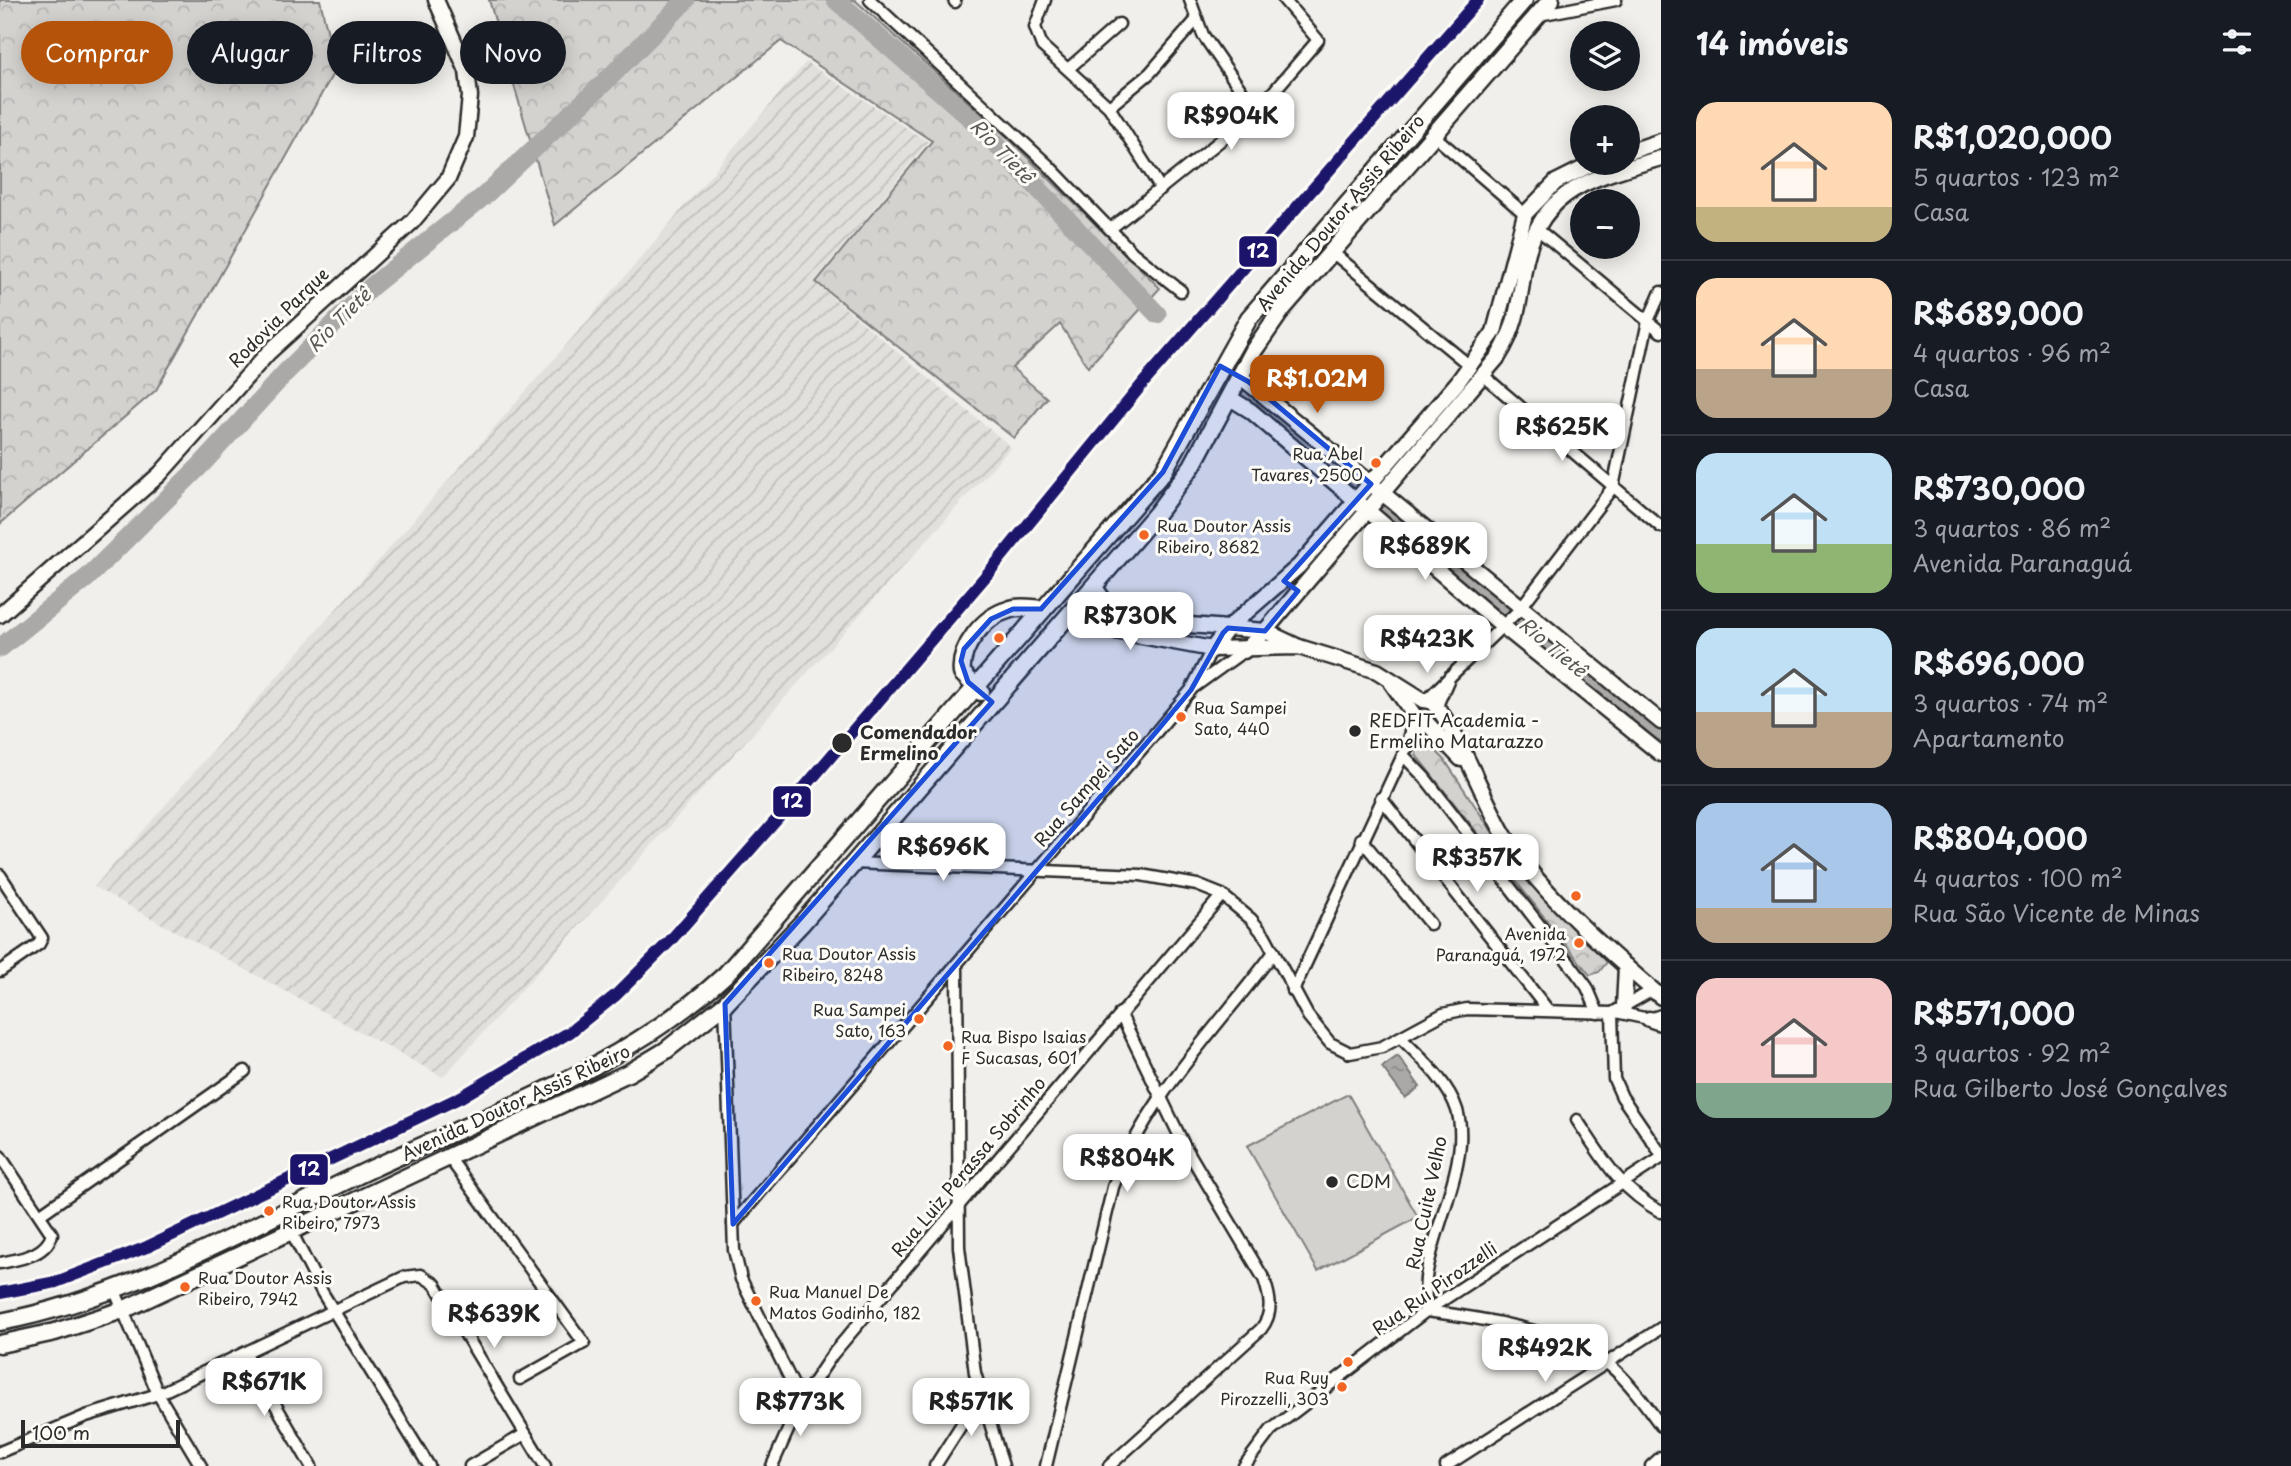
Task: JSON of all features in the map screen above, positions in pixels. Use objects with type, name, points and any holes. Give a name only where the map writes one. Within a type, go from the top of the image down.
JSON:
[{"type":"main road","name":"Avenida Doutor Assis Ribeiro","points":[[116,1291],[620,1054],[673,1020],[726,974],[1073,572],[1163,472],[1190,428],[1237,335],[1274,286],[1524,0]]},
{"type":"main road","name":"Avenida Doutor Assis Ribeiro","points":[[0,1344],[55,1332],[124,1310],[447,1156],[631,1072],[665,1051],[725,1004],[802,923],[1157,513],[1192,466],[1240,376],[1283,308],[1551,0]]},
{"type":"main road","points":[[1220,366],[1240,376]]},
{"type":"main road","points":[[1069,615],[1068,599],[1073,572]]},
{"type":"main road","points":[[992,702],[964,677],[962,653],[1003,611],[1041,609]]},
{"type":"main road","points":[[0,1322],[116,1291]]},
{"type":"street","name":"Rodovia Parque","points":[[0,615],[160,474],[268,353],[412,222],[448,179],[466,137],[470,96],[467,71],[436,0]]},
{"type":"street","points":[[870,0],[1048,164],[1133,253],[1181,291]]},
{"type":"street","points":[[1045,0],[1035,27],[1042,46],[1109,107],[1161,189]]},
{"type":"street","points":[[1190,0],[1197,19],[1229,76],[1256,112]]},
{"type":"street","points":[[1110,229],[1256,112],[1318,40],[1284,0]]},
{"type":"street","points":[[1539,15],[1616,0]]},
{"type":"street","points":[[1109,107],[1150,73],[1197,19]]},
{"type":"street","points":[[1068,69],[1119,24]]},
{"type":"street","points":[[1432,134],[1525,214]]},
{"type":"street","points":[[1640,148],[1661,141]]},
{"type":"street","points":[[1212,649],[1228,628],[1284,582],[1369,497],[1499,357],[1516,323],[1526,258],[1536,228],[1552,204],[1574,187],[1661,158]]},
{"type":"street","points":[[1244,651],[1265,631],[1298,591],[1489,339],[1500,314],[1511,259],[1525,214],[1556,182],[1570,175]]},
{"type":"street","points":[[1536,228],[1661,332]]},
{"type":"street","points":[[1332,252],[1470,366]]},
{"type":"street","points":[[1420,719],[1433,720],[1431,704],[1451,673],[1505,626],[1520,609],[1614,487],[1648,321],[1661,292]]},
{"type":"street","points":[[1240,376],[1505,626],[1661,754]]},
{"type":"street","points":[[1483,376],[1661,527]]},
{"type":"street","points":[[1230,398],[1520,609],[1661,722]]},
{"type":"street","points":[[1284,582],[1298,591]]},
{"type":"street","points":[[1094,586],[1113,613],[1127,620],[1265,631],[1299,647],[1353,662],[1388,678],[1431,704],[1455,738],[1468,767],[1517,854],[1536,877],[1657,994],[1618,1011]]},
{"type":"street","points":[[1069,615],[1083,625],[1212,649],[1244,651],[1299,647]]},
{"type":"street","name":"Rua Sampei Sato","points":[[1191,690],[1212,649]]},
{"type":"street","name":"Rua Sampei Sato","points":[[733,1224],[1191,690],[1244,651]]},
{"type":"street","points":[[1388,678],[1420,719],[1468,767]]},
{"type":"street","points":[[1293,991],[1420,719],[1414,706],[1431,704]]},
{"type":"street","points":[[1404,753],[1573,968],[1587,987],[1598,1013]]},
{"type":"street","points":[[1381,798],[1548,1010]]},
{"type":"street","points":[[1362,839],[1430,924]]},
{"type":"street","points":[[852,863],[1170,878],[1222,895],[1251,919],[1274,952],[1293,991],[1320,1031],[1340,1050],[1362,1052],[1401,1038],[1443,1014],[1467,1009],[1598,1013],[1618,1011],[1657,1019]]},
{"type":"street","points":[[0,875],[42,938],[39,944],[0,971]]},
{"type":"street","name":"Rua Luiz Perassa Sobrinho","points":[[772,1466],[801,1401],[832,1355],[1222,895]]},
{"type":"street","points":[[1046,1466],[1113,1186],[1126,1153],[1161,1094],[1274,952]]},
{"type":"street","points":[[957,965],[959,1247],[965,1312],[981,1394],[1003,1466]]},
{"type":"street","points":[[1626,965],[1611,1070],[1617,1088],[1661,1156]]},
{"type":"street","points":[[725,1004],[733,1250],[741,1279],[801,1401]]},
{"type":"street","points":[[1109,1466],[1261,1329],[1270,1311],[1264,1279],[1183,1143],[1120,1013]]},
{"type":"street","name":"Rua Cuite Velho","points":[[1401,1038],[1442,1083],[1457,1110],[1459,1124],[1457,1155],[1426,1278],[1426,1311]]},
{"type":"street","points":[[41,1214],[245,1071]]},
{"type":"street","points":[[1577,1120],[1621,1185],[1636,1198],[1661,1212]]},
{"type":"street","points":[[0,1156],[41,1214],[51,1238],[34,1254],[0,1263]]},
{"type":"street","points":[[447,1156],[584,1343],[520,1379]]},
{"type":"street","name":"Rua Rui Pirozzelli","points":[[1244,1466],[1271,1430],[1426,1311],[1621,1185],[1661,1156]]},
{"type":"street","points":[[291,1231],[335,1313],[429,1466]]},
{"type":"street","points":[[0,1452],[86,1416],[158,1394],[335,1313],[404,1278],[416,1275],[427,1277],[435,1284],[545,1466]]},
{"type":"street","points":[[116,1291],[158,1394],[201,1466]]},
{"type":"street","points":[[1426,1311],[1524,1330],[1570,1344],[1608,1363],[1661,1426]]},
{"type":"street","points":[[1446,1466],[1661,1328]]},
{"type":"street","points":[[246,1354],[311,1466]]},
{"type":"street","points":[[935,1466],[981,1394]]},
{"type":"street","points":[[470,1466],[525,1434]]},
{"type":"street","points":[[1651,1466],[1661,1457]]},
{"type":"highlighted area","points":[[1220,366],[1249,382],[1371,484],[1284,581],[1298,591],[1265,631],[1228,628],[1223,633],[1191,690],[733,1224],[725,1004],[992,702],[968,682],[961,661],[964,649],[991,619],[1013,609],[1041,609],[1163,472]]},
{"type":"shaded area","points":[[806,62],[928,142],[814,282],[1011,447],[443,1077],[94,887],[607,298]]},
{"type":"green space","points":[[0,0],[320,0],[327,30],[327,84],[156,390],[0,524]]},
{"type":"green space","points":[[489,0],[855,0],[1008,138],[1160,288],[1088,367],[1060,324],[1012,368],[1047,398],[1014,438],[816,282],[932,141],[781,41],[555,225],[514,84],[566,84],[566,21],[495,21]]},
{"type":"green space","points":[[1425,740],[1444,759],[1510,859],[1607,962],[1599,972],[1590,975],[1416,755],[1418,743]]},
{"type":"green space","name":"CDM","points":[[1348,1094],[1418,1217],[1318,1271],[1247,1146]]},
{"type":"water","points":[[1398,1056],[1420,1087],[1405,1098],[1382,1067]]},
{"type":"waterway","name":"Rio Tietê","points":[[0,648],[88,577],[202,464],[287,371],[372,286],[484,196],[609,78],[686,0]]},
{"type":"waterway","name":"Rio Tietê","points":[[836,0],[975,122],[1157,314]]},
{"type":"waterway","name":"Rio Tietê","points":[[1251,396],[1661,737]]},
{"type":"transit line","name":"12","points":[[0,1293],[56,1282],[147,1247],[461,1097],[570,1032],[616,995],[670,941],[779,817],[990,571],[1144,382],[1478,0]]},
{"type":"place","name":"Rua Abel Tavares, 2500","points":[[1376,463]]},
{"type":"place","name":"Rua Doutor Assis Ribeiro, 8682","points":[[1144,535]]},
{"type":"place","name":"Rua Sampei Sato, 440","points":[[1181,717]]},
{"type":"place","name":"REDFIT Academia - Ermelino Matarazzo","points":[[1355,731]]},
{"type":"place","name":"Comendador Ermelino","points":[[842,743]]},
{"type":"place","name":"Avenida Paranaguá, 1972","points":[[1579,943]]},
{"type":"place","name":"Rua Doutor Assis Ribeiro, 8248","points":[[769,963]]},
{"type":"place","name":"Rua Sampei Sato, 163","points":[[919,1019]]},
{"type":"place","name":"Rua Bispo Isaias F Sucasas, 601","points":[[948,1046]]},
{"type":"place","name":"CDM","points":[[1332,1182]]},
{"type":"place","name":"Rua Doutor Assis Ribeiro, 7973","points":[[269,1211]]},
{"type":"place","name":"Rua Doutor Assis Ribeiro, 7942","points":[[185,1287]]},
{"type":"place","name":"Rua Manuel De Matos Godinho, 182","points":[[756,1301]]},
{"type":"place","name":"Rua Ruy Pirozzelli, 303","points":[[1342,1387]]}]
